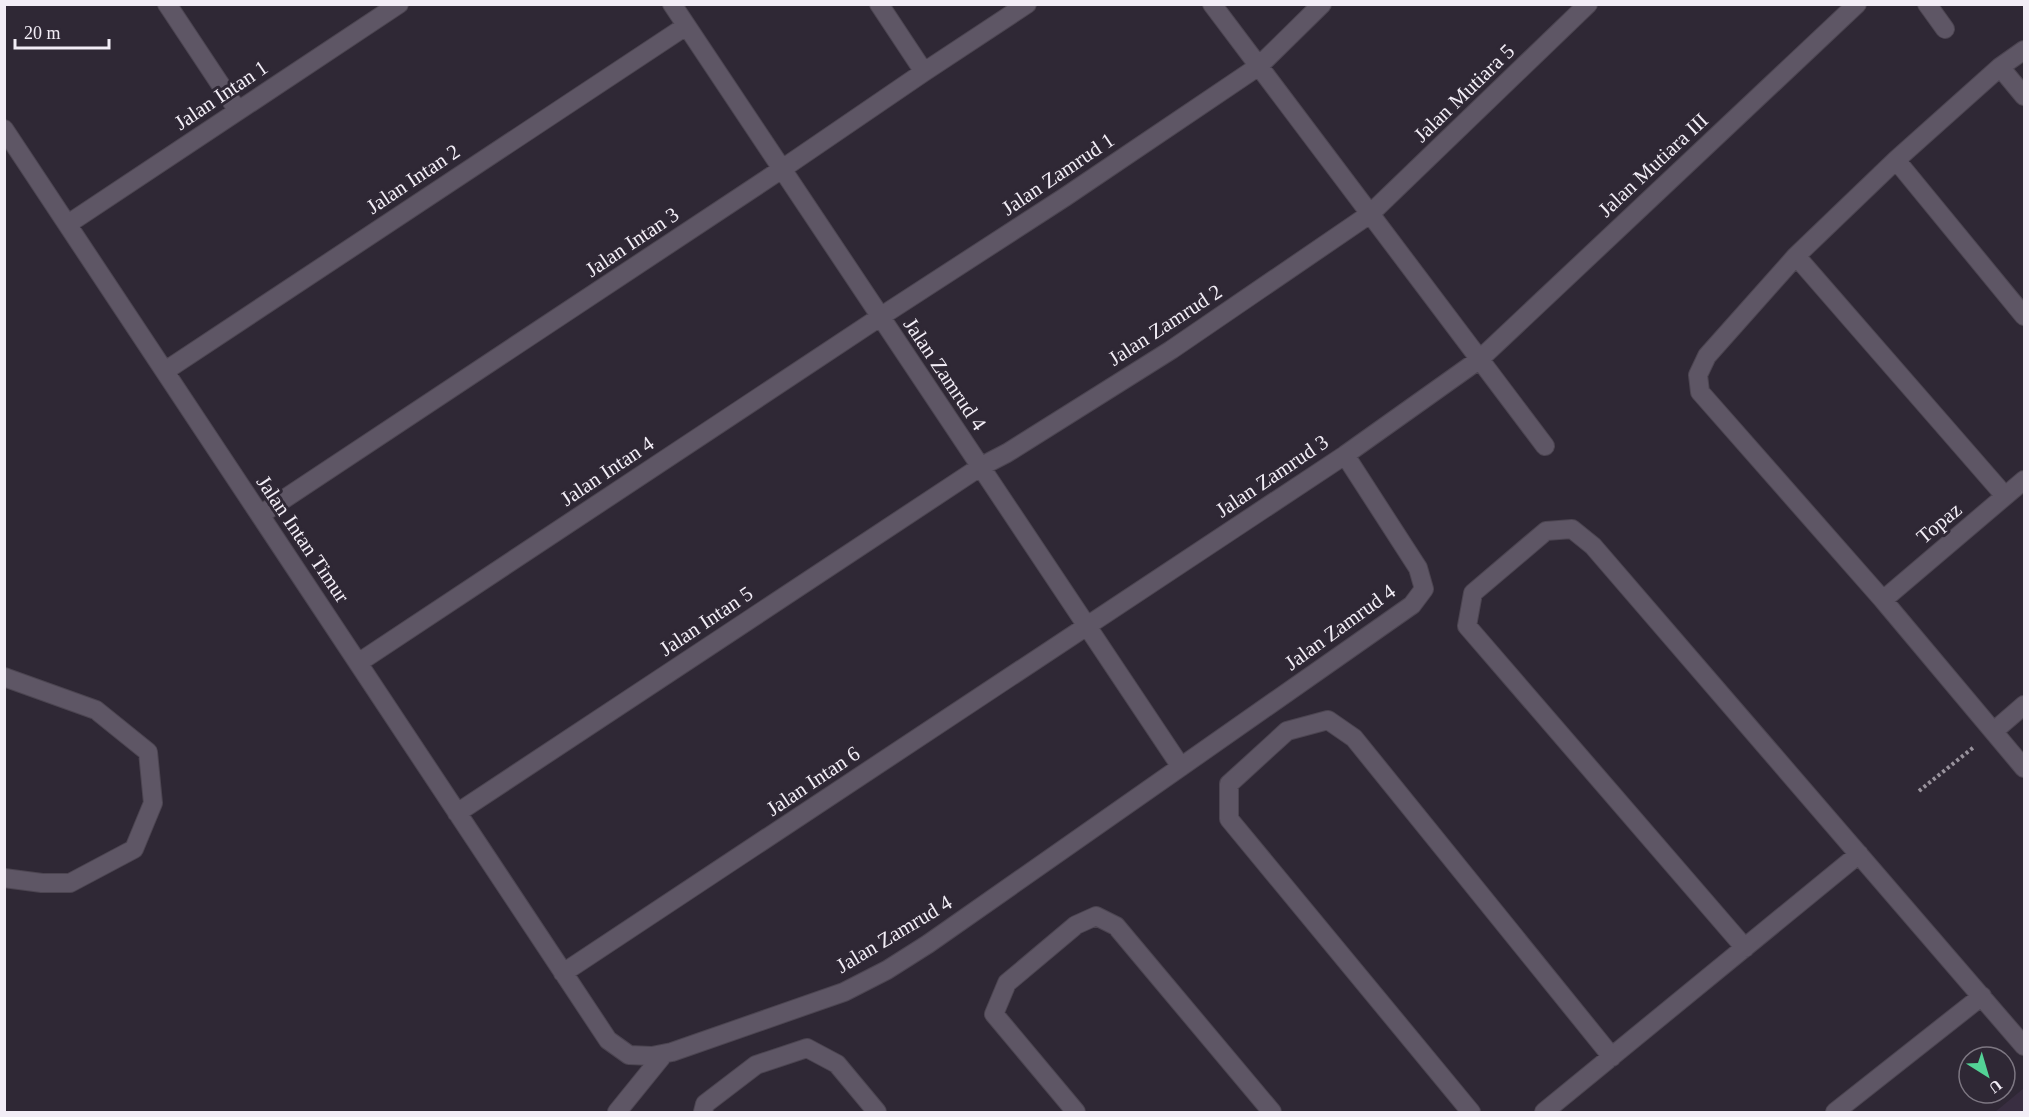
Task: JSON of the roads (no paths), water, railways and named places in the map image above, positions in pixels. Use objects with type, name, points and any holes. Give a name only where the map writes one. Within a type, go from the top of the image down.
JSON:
[{"type":"street","points":[[167,4],[238,111]]},
{"type":"street","name":"Jalan Intan 1","points":[[68,224],[399,4]]},
{"type":"street","name":"Jalan Zamrud 4","points":[[672,4],[1181,767]]},
{"type":"street","points":[[879,4],[924,72]]},
{"type":"street","name":"Jalan Intan 3","points":[[260,515],[1027,4]]},
{"type":"street","points":[[1212,4],[1545,446]]},
{"type":"street","name":"Jalan Zamrud 1","points":[[880,317],[1065,197],[1259,66],[1322,4]]},
{"type":"street","name":"Jalan Mutiara 5","points":[[1370,214],[1588,4]]},
{"type":"street","name":"Jalan Mutiara III","points":[[1480,359],[1857,4]]},
{"type":"street","points":[[1927,4],[1945,29]]},
{"type":"street","name":"Jalan Intan 2","points":[[165,371],[686,26]]},
{"type":"street","points":[[2025,50],[2000,67],[1896,160],[1796,256],[1707,356],[1698,375],[1700,392],[1883,600],[2025,768]]},
{"type":"street","points":[[2000,67],[2025,96]]},
{"type":"street","name":"Jalan Intan Timur","points":[[4,129],[563,973]]},
{"type":"street","points":[[1896,160],[2025,316]]},
{"type":"street","name":"Jalan Zamrud 2","points":[[980,467],[1171,350],[1370,214]]},
{"type":"street","points":[[1796,256],[2005,496]]},
{"type":"street","name":"Jalan Intan 4","points":[[358,663],[880,317]]},
{"type":"street","name":"Jalan Zamrud 3","points":[[1087,626],[1345,455],[1480,359]]},
{"type":"street","name":"Jalan Zamrud 4","points":[[563,973],[608,1040],[629,1055],[652,1056],[664,1054],[844,992],[887,970],[928,944],[1412,605],[1424,589],[1418,568],[1345,455]]},
{"type":"street","name":"Jalan Intan 5","points":[[457,813],[980,467]]},
{"type":"street","name":"Topaz","points":[[1883,600],[2025,480]]},
{"type":"street","points":[[1744,948],[1467,626],[1473,593],[1546,531],[1572,529],[1593,546],[2025,1046]]},
{"type":"street","name":"Jalan Intan 6","points":[[563,973],[1087,626]]},
{"type":"street","points":[[4,676],[96,710],[148,752],[153,803],[134,849],[70,883],[4,878]]},
{"type":"street","points":[[1994,731],[2025,705]]},
{"type":"street","points":[[1471,1113],[1229,819],[1229,784],[1287,731],[1328,720],[1354,738],[1612,1057]]},
{"type":"street","points":[[1544,1113],[1859,854]]},
{"type":"street","points":[[1076,1113],[994,1014],[1007,983],[1076,926],[1096,916],[1116,926],[1272,1113]]},
{"type":"street","points":[[1835,1113],[1982,996]]},
{"type":"street","points":[[703,1113],[705,1104],[756,1065],[807,1048],[837,1064],[877,1113]]},
{"type":"street","points":[[617,1113],[664,1054]]}]
